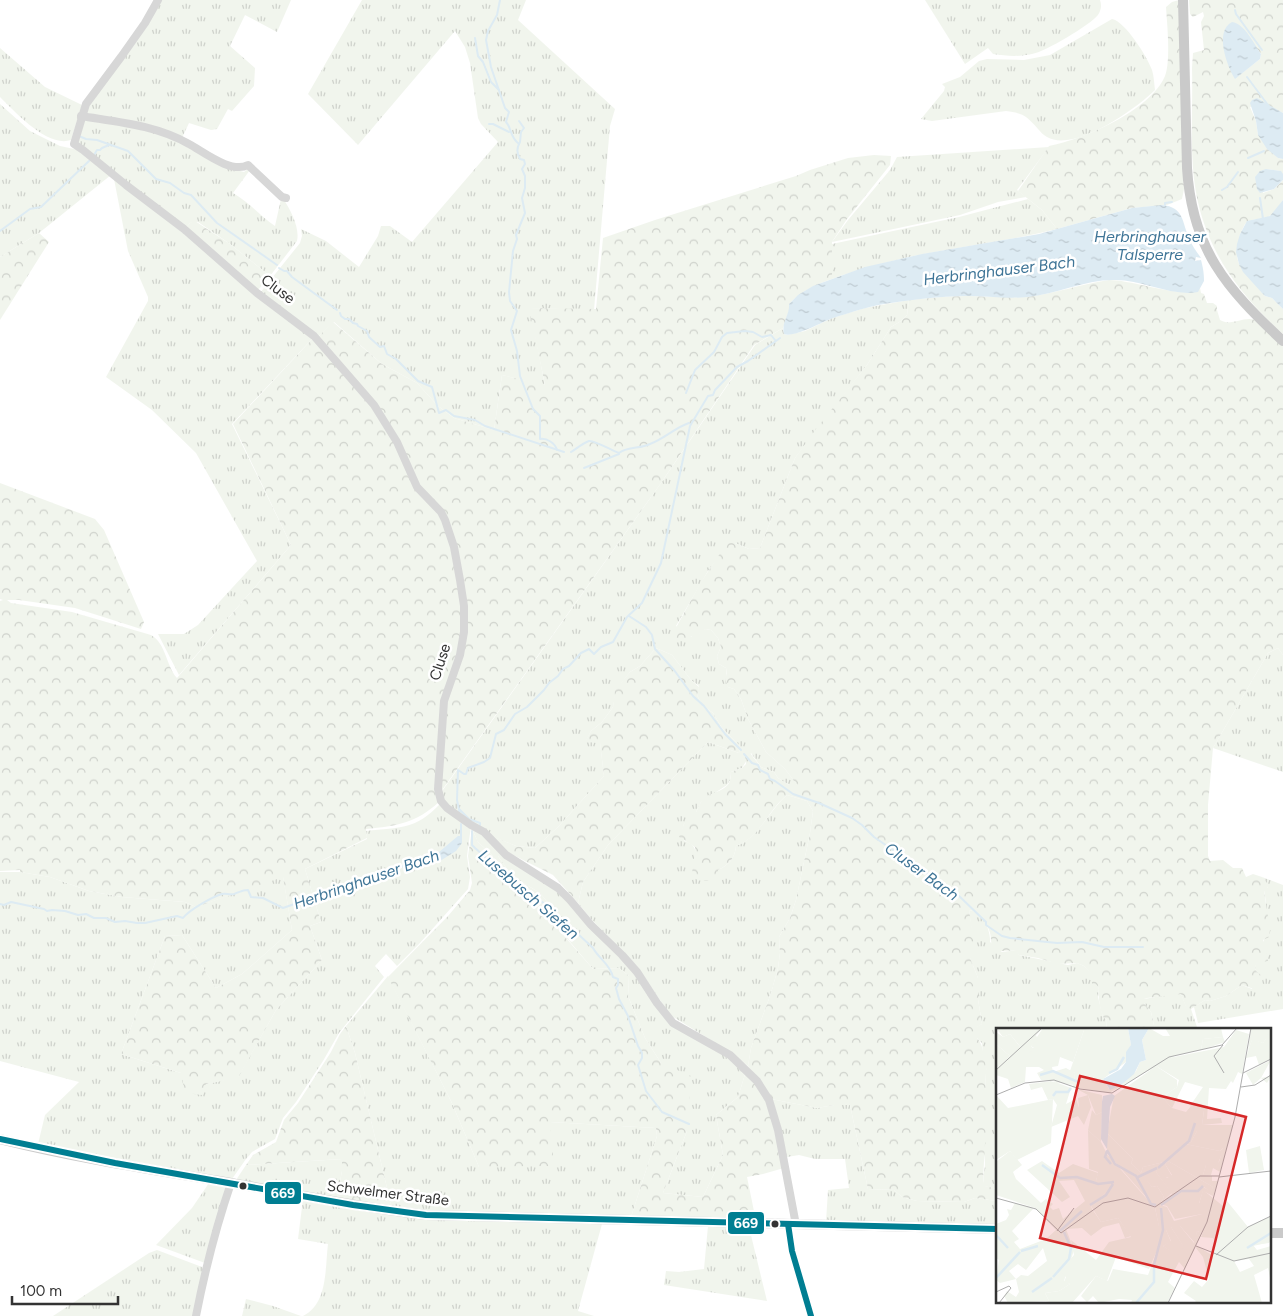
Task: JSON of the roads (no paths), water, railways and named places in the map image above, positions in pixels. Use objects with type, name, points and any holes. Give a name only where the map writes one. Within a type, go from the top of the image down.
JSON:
[{"type":"main road","points":[[1183,0],[1187,168],[1189,192],[1196,220],[1211,257],[1228,285],[1283,341]]},
{"type":"main road","name":"Schwelmer Straße","points":[[0,1140],[396,1212],[426,1215],[792,1225]]},
{"type":"main road","points":[[792,1225],[996,1229]]},
{"type":"main road","points":[[1270,1233],[1283,1232]]},
{"type":"street","points":[[158,0],[126,50],[88,99],[81,116],[158,130],[188,143],[225,164],[238,168],[248,165],[282,197],[286,198]]},
{"type":"street","name":"Cluse","points":[[81,116],[74,144],[184,229],[257,293],[314,336],[374,405],[397,442],[417,487],[441,512],[445,520],[454,547],[460,580],[464,606],[464,632],[460,655],[444,701],[438,788],[441,801],[455,814],[486,834],[506,855],[558,888],[637,972],[657,1003],[673,1023],[730,1055],[757,1081],[769,1100],[778,1130],[792,1225]]},
{"type":"street","points":[[196,1316],[206,1266],[220,1214],[231,1183]]},
{"type":"street","points":[[792,1225],[791,1245],[811,1316]]},
{"type":"water","points":[[1232,22],[1245,30],[1261,54],[1260,59],[1235,79],[1226,58],[1223,41],[1224,33]]},
{"type":"water","points":[[1257,98],[1283,113],[1283,159],[1278,158],[1267,149],[1258,135],[1250,103]]},
{"type":"water","points":[[1266,169],[1281,171],[1283,180],[1274,189],[1260,193],[1257,189],[1255,177],[1260,171]]},
{"type":"water","name":"Herbringhauser Talsperre","points":[[1283,200],[1283,309],[1272,298],[1265,296],[1243,272],[1236,252],[1240,234],[1247,221],[1270,216]]},
{"type":"water","name":"Herbringhauser Talsperre","points":[[1162,205],[1175,209],[1181,216],[1190,241],[1201,258],[1196,257],[1195,261],[1201,260],[1204,273],[1204,281],[1198,292],[1178,292],[1126,281],[1105,280],[1027,297],[967,296],[925,298],[871,307],[833,318],[801,332],[789,335],[784,334],[783,330],[789,304],[798,295],[813,286],[865,267],[922,254],[1039,234],[1132,208]]},
{"type":"water","points":[[458,836],[462,836],[462,843],[456,851],[440,861],[437,857],[439,852]]},
{"type":"waterway","points":[[500,0],[497,15],[488,31],[486,40],[491,67],[505,108],[509,112],[506,122],[519,144],[517,148],[518,154],[525,164],[522,169],[525,176],[525,188],[522,198],[525,213],[516,235],[509,292],[510,301],[517,311],[511,330],[517,351],[520,376],[533,409],[540,416],[540,439],[550,441],[557,450]]},
{"type":"waterway","points":[[1235,10],[1262,50]]},
{"type":"waterway","points":[[475,38],[478,56],[483,62],[491,82],[499,90]]},
{"type":"waterway","points":[[1247,77],[1268,105]]},
{"type":"waterway","points":[[519,121],[524,128],[521,132],[519,144]]},
{"type":"waterway","points":[[489,124],[509,132]]},
{"type":"waterway","points":[[79,136],[128,151],[156,179],[170,183],[184,193],[191,195],[217,223],[277,265]]},
{"type":"waterway","points":[[94,155],[97,150],[109,145]]},
{"type":"waterway","points":[[1248,158],[1264,151]]},
{"type":"waterway","points":[[0,231],[30,209],[41,207],[90,160]]},
{"type":"waterway","points":[[1222,190],[1227,187],[1238,172]]},
{"type":"waterway","points":[[1260,198],[1263,219]]},
{"type":"waterway","points":[[1165,205],[1165,203],[1172,202]]},
{"type":"waterway","points":[[279,268],[287,271],[292,277],[337,310]]},
{"type":"waterway","points":[[340,313],[345,319],[349,319],[367,331],[369,337],[380,347],[384,346],[387,354],[396,359],[418,381],[432,387],[439,413],[446,410],[454,416],[475,420],[485,426],[564,452]]},
{"type":"waterway","points":[[686,393],[695,370],[714,352],[722,337],[727,333],[753,332],[762,337],[771,335],[775,340]]},
{"type":"waterway","name":"Herbringhauser Bach","points":[[460,815],[457,800],[458,770],[466,774],[468,768],[490,758],[496,734],[504,730],[515,714],[527,707],[581,653],[589,649],[594,654],[601,647],[613,642],[627,617],[642,603],[661,563],[690,426],[708,396],[713,395],[715,390],[737,367],[780,338]]},
{"type":"waterway","points":[[571,452],[591,441],[619,453],[626,449],[646,446],[689,423]]},
{"type":"waterway","points":[[584,468],[619,454]]},
{"type":"waterway","name":"Cluser Bach","points":[[629,616],[646,627],[652,635],[655,649],[674,670],[693,696],[704,706],[725,734],[741,750]]},
{"type":"waterway","name":"Cluser Bach","points":[[744,754],[752,763],[758,765],[760,770],[768,774],[770,779],[793,794],[819,803],[852,818],[862,825],[874,837],[957,894],[986,922],[986,925],[1002,936],[1057,943],[1082,942],[1104,947],[1143,947]]},
{"type":"waterway","name":"Lusebusch Siefen","points":[[459,809],[469,819],[480,823],[480,825]]},
{"type":"waterway","name":"Herbringhauser Bach","points":[[461,824],[461,837]]},
{"type":"waterway","name":"Lusebusch Siefen","points":[[472,831],[472,845],[523,890],[547,905],[593,948],[612,972],[613,977],[618,979],[616,988],[619,999],[628,1016],[642,1053],[642,1058],[638,1065],[646,1091],[662,1112],[689,1124]]},
{"type":"waterway","name":"Herbringhauser Bach","points":[[0,904],[4,905],[11,902],[47,911],[65,911],[78,915],[86,914],[94,918],[106,918],[115,922],[145,923],[177,916],[183,918],[195,908],[218,896],[248,890],[251,897],[263,898],[283,908],[438,854]]}]
